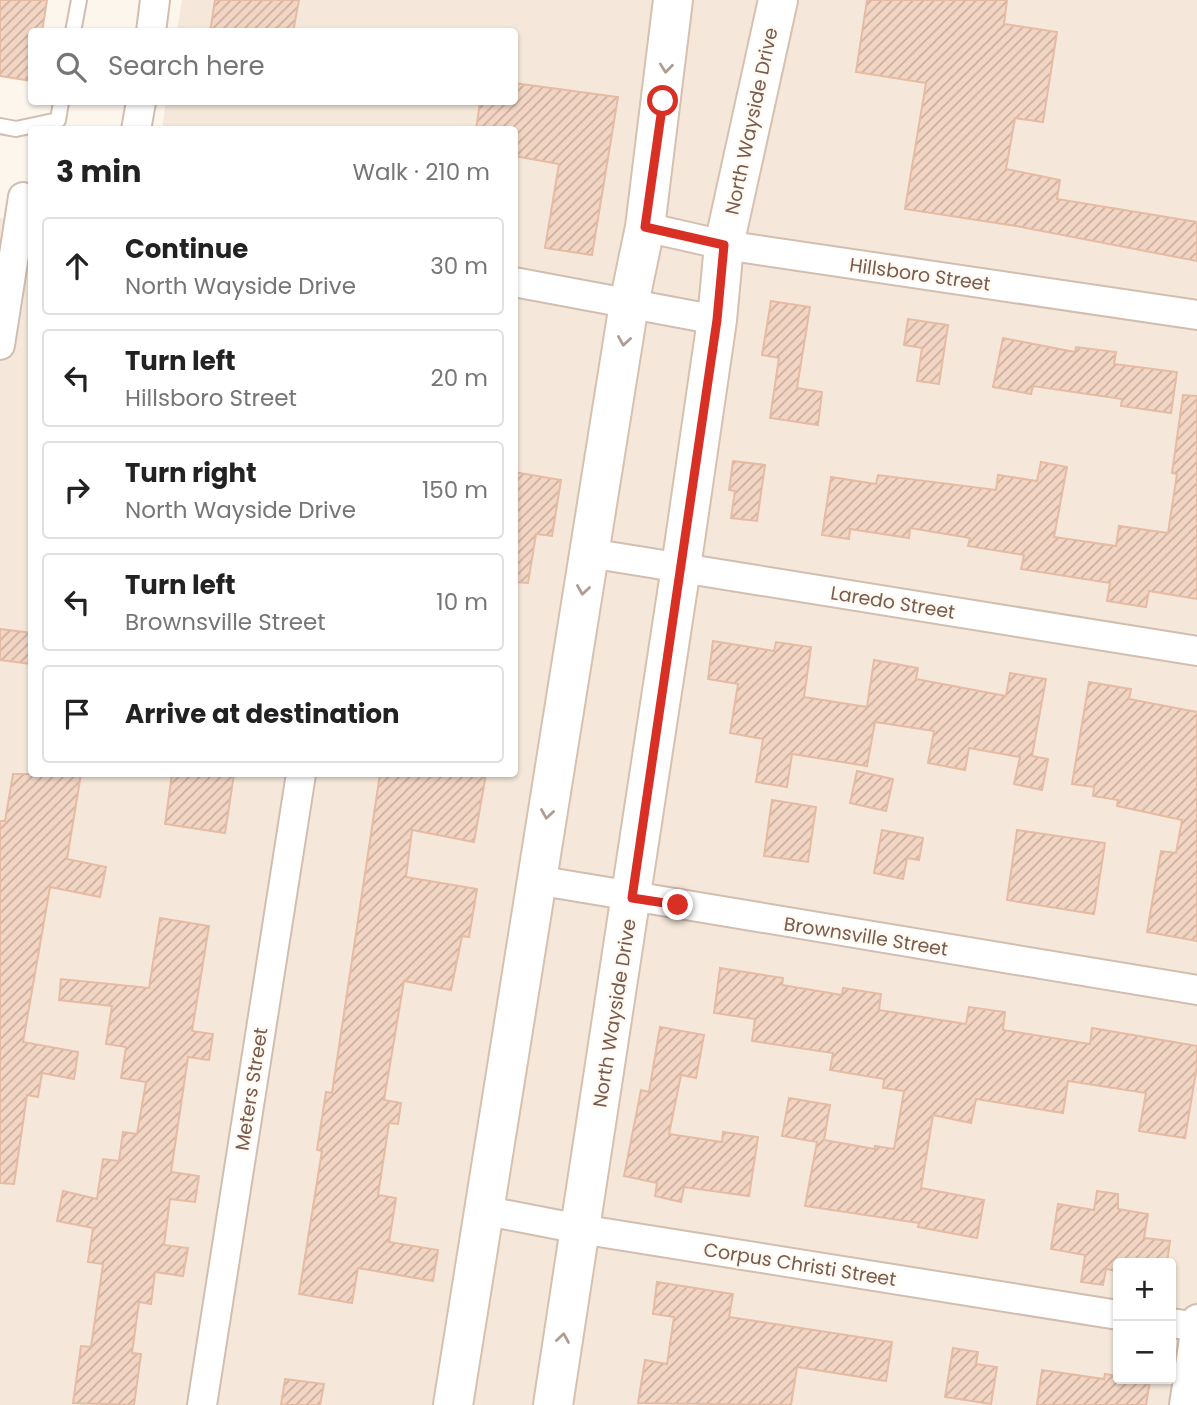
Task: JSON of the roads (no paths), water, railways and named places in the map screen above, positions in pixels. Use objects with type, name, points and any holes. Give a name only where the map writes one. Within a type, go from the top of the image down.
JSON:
[{"type":"main road","points":[[453,1405],[482,1210],[629,304],[645,227],[673,0]]},
{"type":"main road","name":"North Wayside Drive","points":[[553,1405],[681,567],[717,320],[724,245],[778,0]]},
{"type":"street","points":[[152,28],[155,0]]},
{"type":"street","points":[[137,126],[140,105]]},
{"type":"street","points":[[0,345],[18,196]]},
{"type":"street","name":"Hillsboro Street","points":[[645,227],[724,245],[1197,315]]},
{"type":"street","points":[[518,283],[717,320]]},
{"type":"street","name":"Laredo Street","points":[[589,553],[1197,651]]},
{"type":"street","name":"Meters Street","points":[[202,1405],[301,777]]},
{"type":"street","name":"Brownsville Street","points":[[536,880],[1197,990]]},
{"type":"street","name":"Corpus Christi Street","points":[[482,1210],[1113,1314]]},
{"type":"street","points":[[1184,1405],[1190,1324]]},
{"type":"lane","points":[[75,28],[79,0]]},
{"type":"lane","points":[[30,126],[58,120],[60,105]]},
{"type":"lane","points":[[0,126],[16,129],[28,126]]}]
